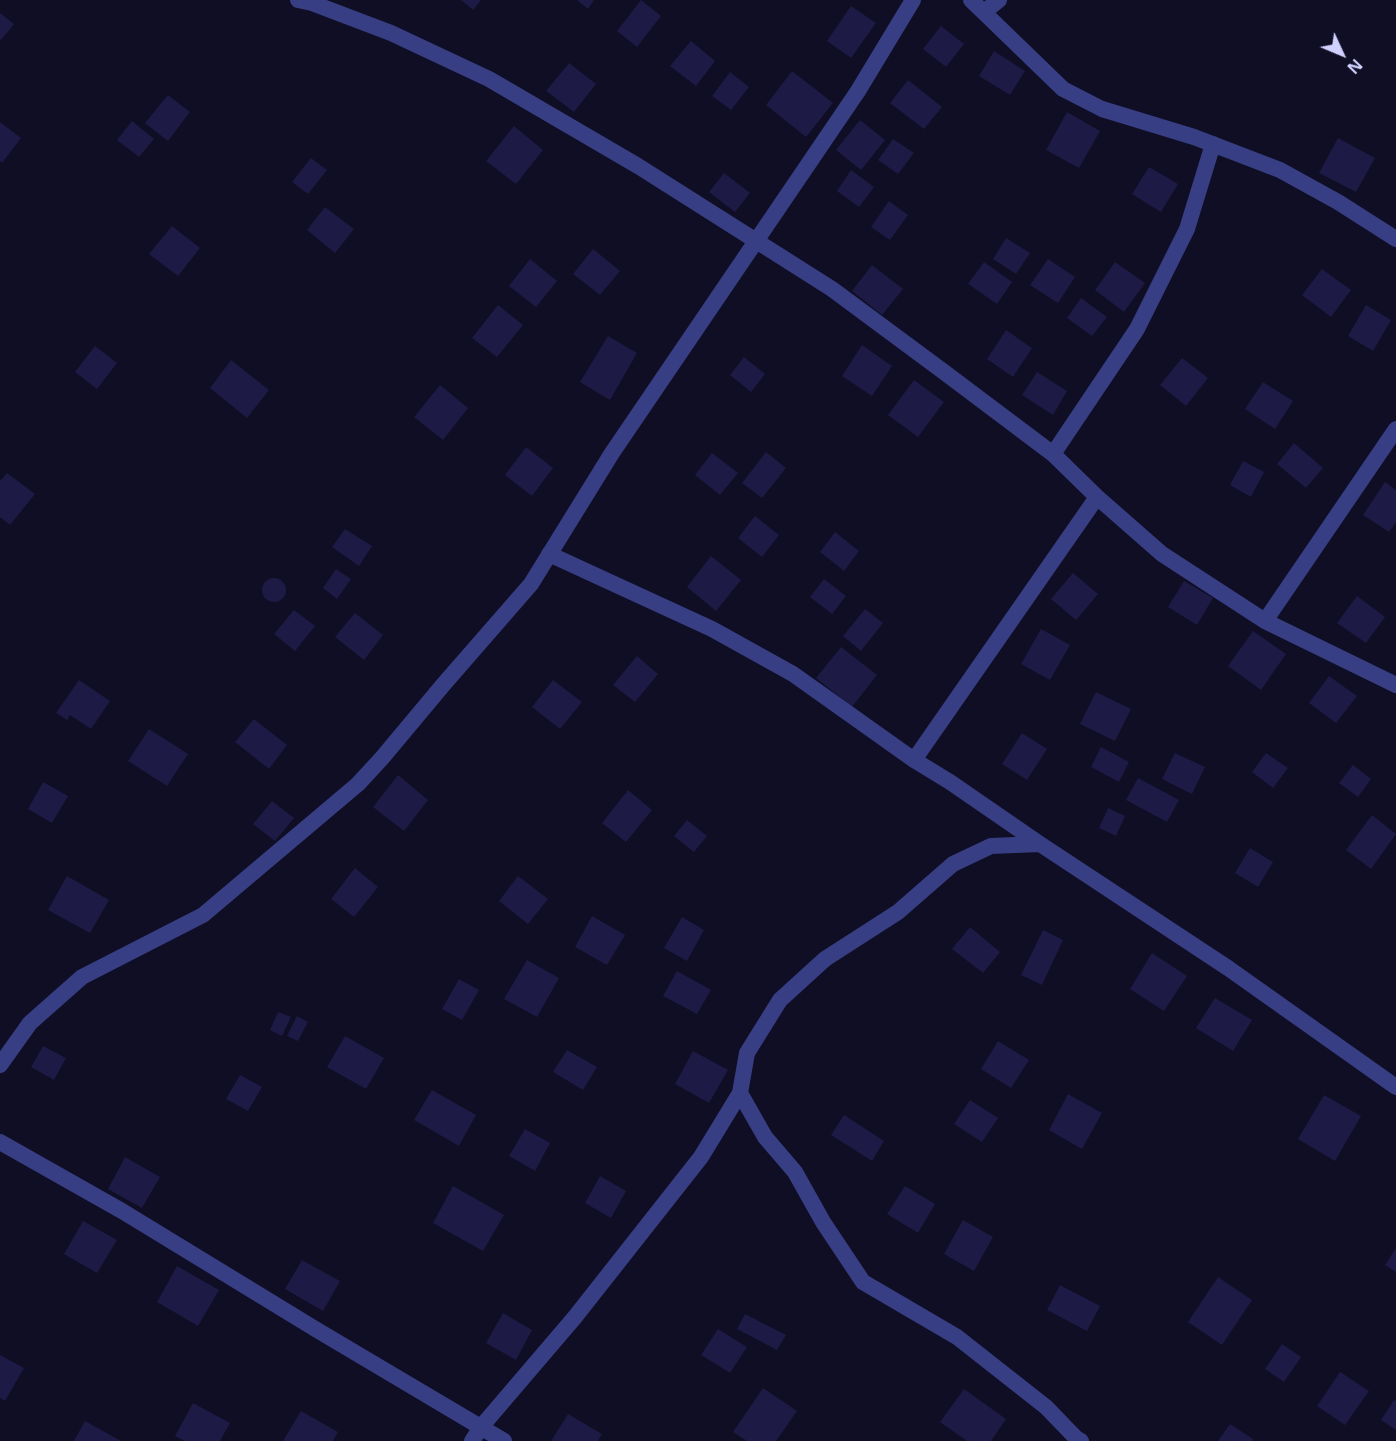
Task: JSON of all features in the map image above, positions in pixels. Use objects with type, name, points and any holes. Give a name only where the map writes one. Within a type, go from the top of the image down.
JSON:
[{"type":"street","points":[[298,0],[312,3],[391,33],[489,79],[638,166],[832,289],[1053,454],[1097,497],[1162,554],[1265,621],[1396,685]]},
{"type":"street","points":[[0,1065],[30,1023],[82,977],[202,915],[358,784],[382,758],[531,584],[612,453],[858,91],[914,0]]},
{"type":"street","points":[[971,0],[1064,89],[1102,109],[1194,137],[1280,170],[1338,202],[1396,239]]},
{"type":"street","points":[[984,12],[999,0]]},
{"type":"street","points":[[1053,454],[1137,329],[1187,229],[1213,144]]},
{"type":"street","points":[[1265,621],[1396,429]]},
{"type":"street","points":[[914,760],[1097,497]]},
{"type":"street","points":[[549,554],[712,629],[793,674],[914,760],[1228,968],[1396,1087]]},
{"type":"street","points":[[476,1434],[575,1317],[701,1157],[740,1093],[747,1053],[780,1000],[825,959],[898,912],[953,864],[991,846],[1040,844]]},
{"type":"street","points":[[740,1093],[765,1137],[795,1172],[823,1222],[863,1282],[957,1338],[1046,1407],[1081,1441]]},
{"type":"street","points":[[0,1142],[122,1211],[308,1324],[476,1434],[504,1441]]},
{"type":"building","points":[[461,0],[481,0],[473,10]]},
{"type":"building","points":[[577,0],[594,0],[588,9]]},
{"type":"building","points":[[641,0],[661,16],[637,47],[617,31]]},
{"type":"building","points":[[851,6],[876,23],[851,58],[827,41]]},
{"type":"building","points":[[0,13],[14,24],[1,40],[0,39]]},
{"type":"building","points":[[941,26],[964,44],[946,67],[923,49]]},
{"type":"building","points":[[691,41],[715,61],[696,86],[670,66]]},
{"type":"building","points":[[994,51],[1025,71],[1010,95],[979,76]]},
{"type":"building","points":[[569,63],[596,84],[574,112],[546,91]]},
{"type":"building","points":[[792,71],[833,103],[806,137],[766,105]]},
{"type":"building","points":[[730,72],[749,87],[731,110],[712,96]]},
{"type":"building","points":[[908,80],[942,107],[924,129],[890,103]]},
{"type":"building","points":[[168,95],[190,112],[168,141],[145,123]]},
{"type":"building","points":[[1067,112],[1100,131],[1079,168],[1046,150]]},
{"type":"building","points":[[860,120],[885,140],[861,170],[836,150]]},
{"type":"building","points":[[132,121],[154,139],[139,157],[117,140]]},
{"type":"building","points":[[0,122],[21,138],[2,163],[0,161]]},
{"type":"building","points":[[514,126],[543,150],[516,184],[486,161]]},
{"type":"building","points":[[1338,138],[1375,158],[1356,192],[1319,173]]},
{"type":"building","points":[[893,139],[914,153],[898,174],[878,160]]},
{"type":"building","points":[[311,158],[327,170],[308,194],[292,182]]},
{"type":"building","points":[[1149,167],[1178,184],[1161,212],[1132,194]]},
{"type":"building","points":[[851,170],[874,187],[859,207],[837,191]]},
{"type":"building","points":[[724,173],[750,193],[735,212],[709,192]]},
{"type":"building","points":[[889,201],[908,215],[890,240],[871,227]]},
{"type":"building","points":[[325,207],[354,229],[335,253],[307,230]]},
{"type":"building","points":[[172,226],[200,248],[178,276],[149,254]]},
{"type":"building","points":[[1006,238],[1030,253],[1016,274],[993,259]]},
{"type":"building","points":[[593,249],[620,271],[600,295],[573,274]]},
{"type":"building","points":[[530,259],[557,281],[536,307],[509,286]]},
{"type":"building","points":[[1048,259],[1075,277],[1058,303],[1030,285]]},
{"type":"building","points":[[984,262],[1012,282],[997,304],[968,284]]},
{"type":"building","points":[[1115,262],[1145,283],[1124,312],[1095,290]]},
{"type":"building","points":[[872,265],[903,289],[882,315],[852,291]]},
{"type":"building","points":[[1322,269],[1351,290],[1331,317],[1302,295]]},
{"type":"building","points":[[1081,298],[1107,317],[1092,336],[1067,318]]},
{"type":"building","points":[[498,305],[523,325],[497,357],[472,338]]},
{"type":"building","points":[[1366,305],[1391,320],[1373,351],[1348,336]]},
{"type":"building","points":[[1006,330],[1032,348],[1013,377],[987,359]]},
{"type":"building","points":[[608,336],[637,353],[610,400],[580,382]]},
{"type":"building","points":[[862,345],[892,366],[872,396],[842,376]]},
{"type":"building","points":[[95,346],[117,363],[97,389],[75,372]]},
{"type":"building","points":[[744,357],[765,374],[751,392],[730,375]]},
{"type":"building","points":[[1182,358],[1208,378],[1186,406],[1160,385]]},
{"type":"building","points":[[231,360],[269,390],[247,418],[210,388]]},
{"type":"building","points":[[1037,372],[1067,391],[1053,415],[1022,395]]},
{"type":"building","points":[[914,380],[944,402],[918,437],[888,415]]},
{"type":"building","points":[[1263,382],[1293,401],[1275,429],[1245,409]]},
{"type":"building","points":[[440,385],[468,408],[443,440],[414,417]]},
{"type":"building","points":[[1294,443],[1323,468],[1306,488],[1277,464]]},
{"type":"building","points":[[526,447],[553,468],[532,496],[505,475]]},
{"type":"building","points":[[766,452],[786,468],[762,498],[742,483]]},
{"type":"building","points":[[712,453],[738,473],[720,495],[695,475]]},
{"type":"building","points":[[1243,461],[1264,472],[1251,497],[1230,485]]},
{"type":"building","points":[[7,473],[35,494],[10,525],[0,517],[0,481]]},
{"type":"building","points":[[1385,482],[1396,490],[1396,522],[1389,532],[1363,515]]},
{"type":"building","points":[[755,516],[779,535],[762,557],[738,538]]},
{"type":"building","points":[[345,529],[372,546],[359,566],[332,547]]},
{"type":"building","points":[[835,532],[859,551],[844,571],[820,552]]},
{"type":"building","points":[[711,556],[741,580],[716,611],[687,587]]},
{"type":"building","points":[[336,569],[351,579],[337,599],[323,588]]},
{"type":"building","points":[[1073,573],[1098,594],[1076,620],[1051,599]]},
{"type":"building","points":[[274,578],[283,581],[286,590],[283,599],[274,602],[265,599],[262,590],[265,581]]},
{"type":"building","points":[[824,579],[846,596],[832,614],[810,597]]},
{"type":"building","points":[[1184,581],[1213,598],[1197,625],[1168,607]]},
{"type":"building","points":[[1357,596],[1385,617],[1366,643],[1337,623]]},
{"type":"building","points":[[865,609],[883,623],[861,651],[843,636]]},
{"type":"building","points":[[294,610],[315,626],[295,651],[274,634]]},
{"type":"building","points":[[355,613],[383,635],[364,660],[335,637]]},
{"type":"building","points":[[1041,629],[1070,645],[1050,680],[1021,664]]},
{"type":"building","points":[[1253,631],[1286,654],[1261,690],[1228,666]]},
{"type":"building","points":[[841,647],[877,675],[852,707],[816,678]]},
{"type":"building","points":[[637,656],[658,674],[635,702],[613,685]]},
{"type":"building","points":[[1329,676],[1357,696],[1336,723],[1309,703]]},
{"type":"building","points":[[79,680],[110,701],[91,729],[70,715],[67,720],[56,713]]},
{"type":"building","points":[[553,680],[582,702],[560,729],[532,707]]},
{"type":"building","points":[[1096,692],[1131,709],[1115,741],[1080,724]]},
{"type":"building","points":[[254,719],[287,745],[269,769],[235,742]]},
{"type":"building","points":[[149,729],[188,754],[167,786],[128,761]]},
{"type":"building","points":[[1022,733],[1047,749],[1027,780],[1002,764]]},
{"type":"building","points":[[1101,747],[1129,762],[1119,782],[1091,767]]},
{"type":"building","points":[[1175,753],[1205,767],[1192,794],[1162,779]]},
{"type":"building","points":[[1266,753],[1288,768],[1273,788],[1252,772]]},
{"type":"building","points":[[1353,765],[1371,779],[1358,797],[1339,783]]},
{"type":"building","points":[[398,775],[428,800],[404,831],[373,807]]},
{"type":"building","points":[[1138,778],[1179,800],[1167,822],[1126,800]]},
{"type":"building","points":[[43,782],[68,796],[52,823],[28,809]]},
{"type":"building","points":[[628,790],[652,810],[626,842],[602,823]]},
{"type":"building","points":[[272,801],[294,818],[275,841],[253,824]]},
{"type":"building","points":[[1108,808],[1125,816],[1116,836],[1099,828]]},
{"type":"building","points":[[1372,815],[1396,834],[1371,869],[1346,850]]},
{"type":"building","points":[[687,820],[707,836],[694,852],[674,836]]},
{"type":"building","points":[[1250,848],[1273,862],[1258,887],[1235,873]]},
{"type":"building","points":[[355,868],[378,887],[354,917],[331,899]]},
{"type":"building","points":[[67,876],[109,900],[90,933],[48,910]]},
{"type":"building","points":[[518,876],[548,899],[528,924],[499,901]]},
{"type":"building","points":[[592,916],[625,935],[607,965],[575,947]]},
{"type":"building","points":[[682,917],[704,930],[687,961],[664,948]]},
{"type":"building","points":[[970,927],[1000,952],[983,973],[952,949]]},
{"type":"building","points":[[1043,930],[1063,940],[1042,985],[1021,975]]},
{"type":"building","points":[[1152,953],[1187,976],[1164,1011],[1130,989]]},
{"type":"building","points":[[527,960],[559,978],[537,1017],[504,999]]},
{"type":"building","points":[[677,971],[711,990],[697,1014],[663,996]]},
{"type":"building","points":[[459,979],[479,990],[462,1020],[442,1009]]},
{"type":"building","points":[[1215,998],[1252,1020],[1233,1051],[1196,1028]]},
{"type":"building","points":[[278,1012],[291,1017],[282,1036],[270,1030]]},
{"type":"building","points":[[297,1016],[308,1022],[298,1041],[287,1036]]},
{"type":"building","points":[[345,1036],[384,1058],[366,1089],[327,1067]]},
{"type":"building","points":[[998,1041],[1029,1060],[1011,1088],[981,1069]]},
{"type":"building","points":[[43,1046],[66,1058],[54,1080],[31,1067]]},
{"type":"building","points":[[567,1050],[597,1067],[583,1090],[553,1072]]},
{"type":"building","points":[[693,1051],[728,1070],[709,1103],[675,1084]]},
{"type":"building","points":[[240,1075],[262,1087],[248,1111],[226,1099]]},
{"type":"building","points":[[432,1090],[476,1115],[459,1146],[414,1120]]},
{"type":"building","points":[[1068,1094],[1102,1113],[1082,1149],[1049,1130]]},
{"type":"building","points":[[1324,1095],[1361,1116],[1335,1161],[1298,1139]]},
{"type":"building","points":[[970,1100],[998,1118],[982,1142],[954,1124]]},
{"type":"building","points":[[844,1115],[884,1141],[872,1161],[831,1135]]},
{"type":"building","points":[[525,1129],[550,1143],[535,1171],[509,1156]]},
{"type":"building","points":[[125,1157],[160,1177],[142,1208],[108,1189]]},
{"type":"building","points":[[600,1176],[626,1191],[611,1218],[585,1203]]},
{"type":"building","points":[[453,1186],[504,1215],[483,1251],[433,1223]]},
{"type":"building","points":[[905,1186],[935,1204],[918,1233],[887,1214]]},
{"type":"building","points":[[963,1220],[993,1237],[974,1271],[944,1254]]},
{"type":"building","points":[[83,1221],[117,1240],[97,1273],[64,1254]]},
{"type":"building","points":[[1396,1248],[1396,1272],[1385,1265]]},
{"type":"building","points":[[302,1260],[340,1281],[323,1311],[285,1289]]},
{"type":"building","points":[[177,1266],[219,1290],[198,1326],[157,1302]]},
{"type":"building","points":[[1218,1277],[1252,1300],[1222,1345],[1188,1322]]},
{"type":"building","points":[[1060,1285],[1100,1306],[1087,1331],[1047,1310]]},
{"type":"building","points":[[503,1313],[532,1330],[516,1360],[486,1343]]},
{"type":"building","points":[[745,1314],[786,1335],[777,1350],[737,1329]]},
{"type":"building","points":[[718,1329],[747,1347],[730,1373],[701,1355]]},
{"type":"building","points":[[1282,1344],[1301,1357],[1284,1382],[1265,1369]]},
{"type":"building","points":[[0,1355],[24,1368],[5,1401],[0,1398]]},
{"type":"building","points":[[1340,1372],[1369,1391],[1345,1425],[1317,1406]]},
{"type":"building","points":[[763,1388],[797,1411],[776,1441],[747,1441],[733,1432]]},
{"type":"building","points":[[964,1389],[1006,1419],[991,1441],[967,1441],[940,1422]]},
{"type":"building","points":[[1394,1400],[1396,1401],[1396,1430],[1381,1420]]},
{"type":"building","points":[[193,1403],[230,1423],[220,1441],[185,1441],[175,1436]]},
{"type":"building","points":[[301,1411],[338,1432],[333,1441],[283,1441]]},
{"type":"building","points":[[568,1414],[602,1434],[598,1441],[551,1441]]},
{"type":"building","points":[[85,1421],[121,1441],[74,1441]]},
{"type":"building","points":[[1230,1424],[1253,1439],[1252,1441],[1218,1441]]}]
